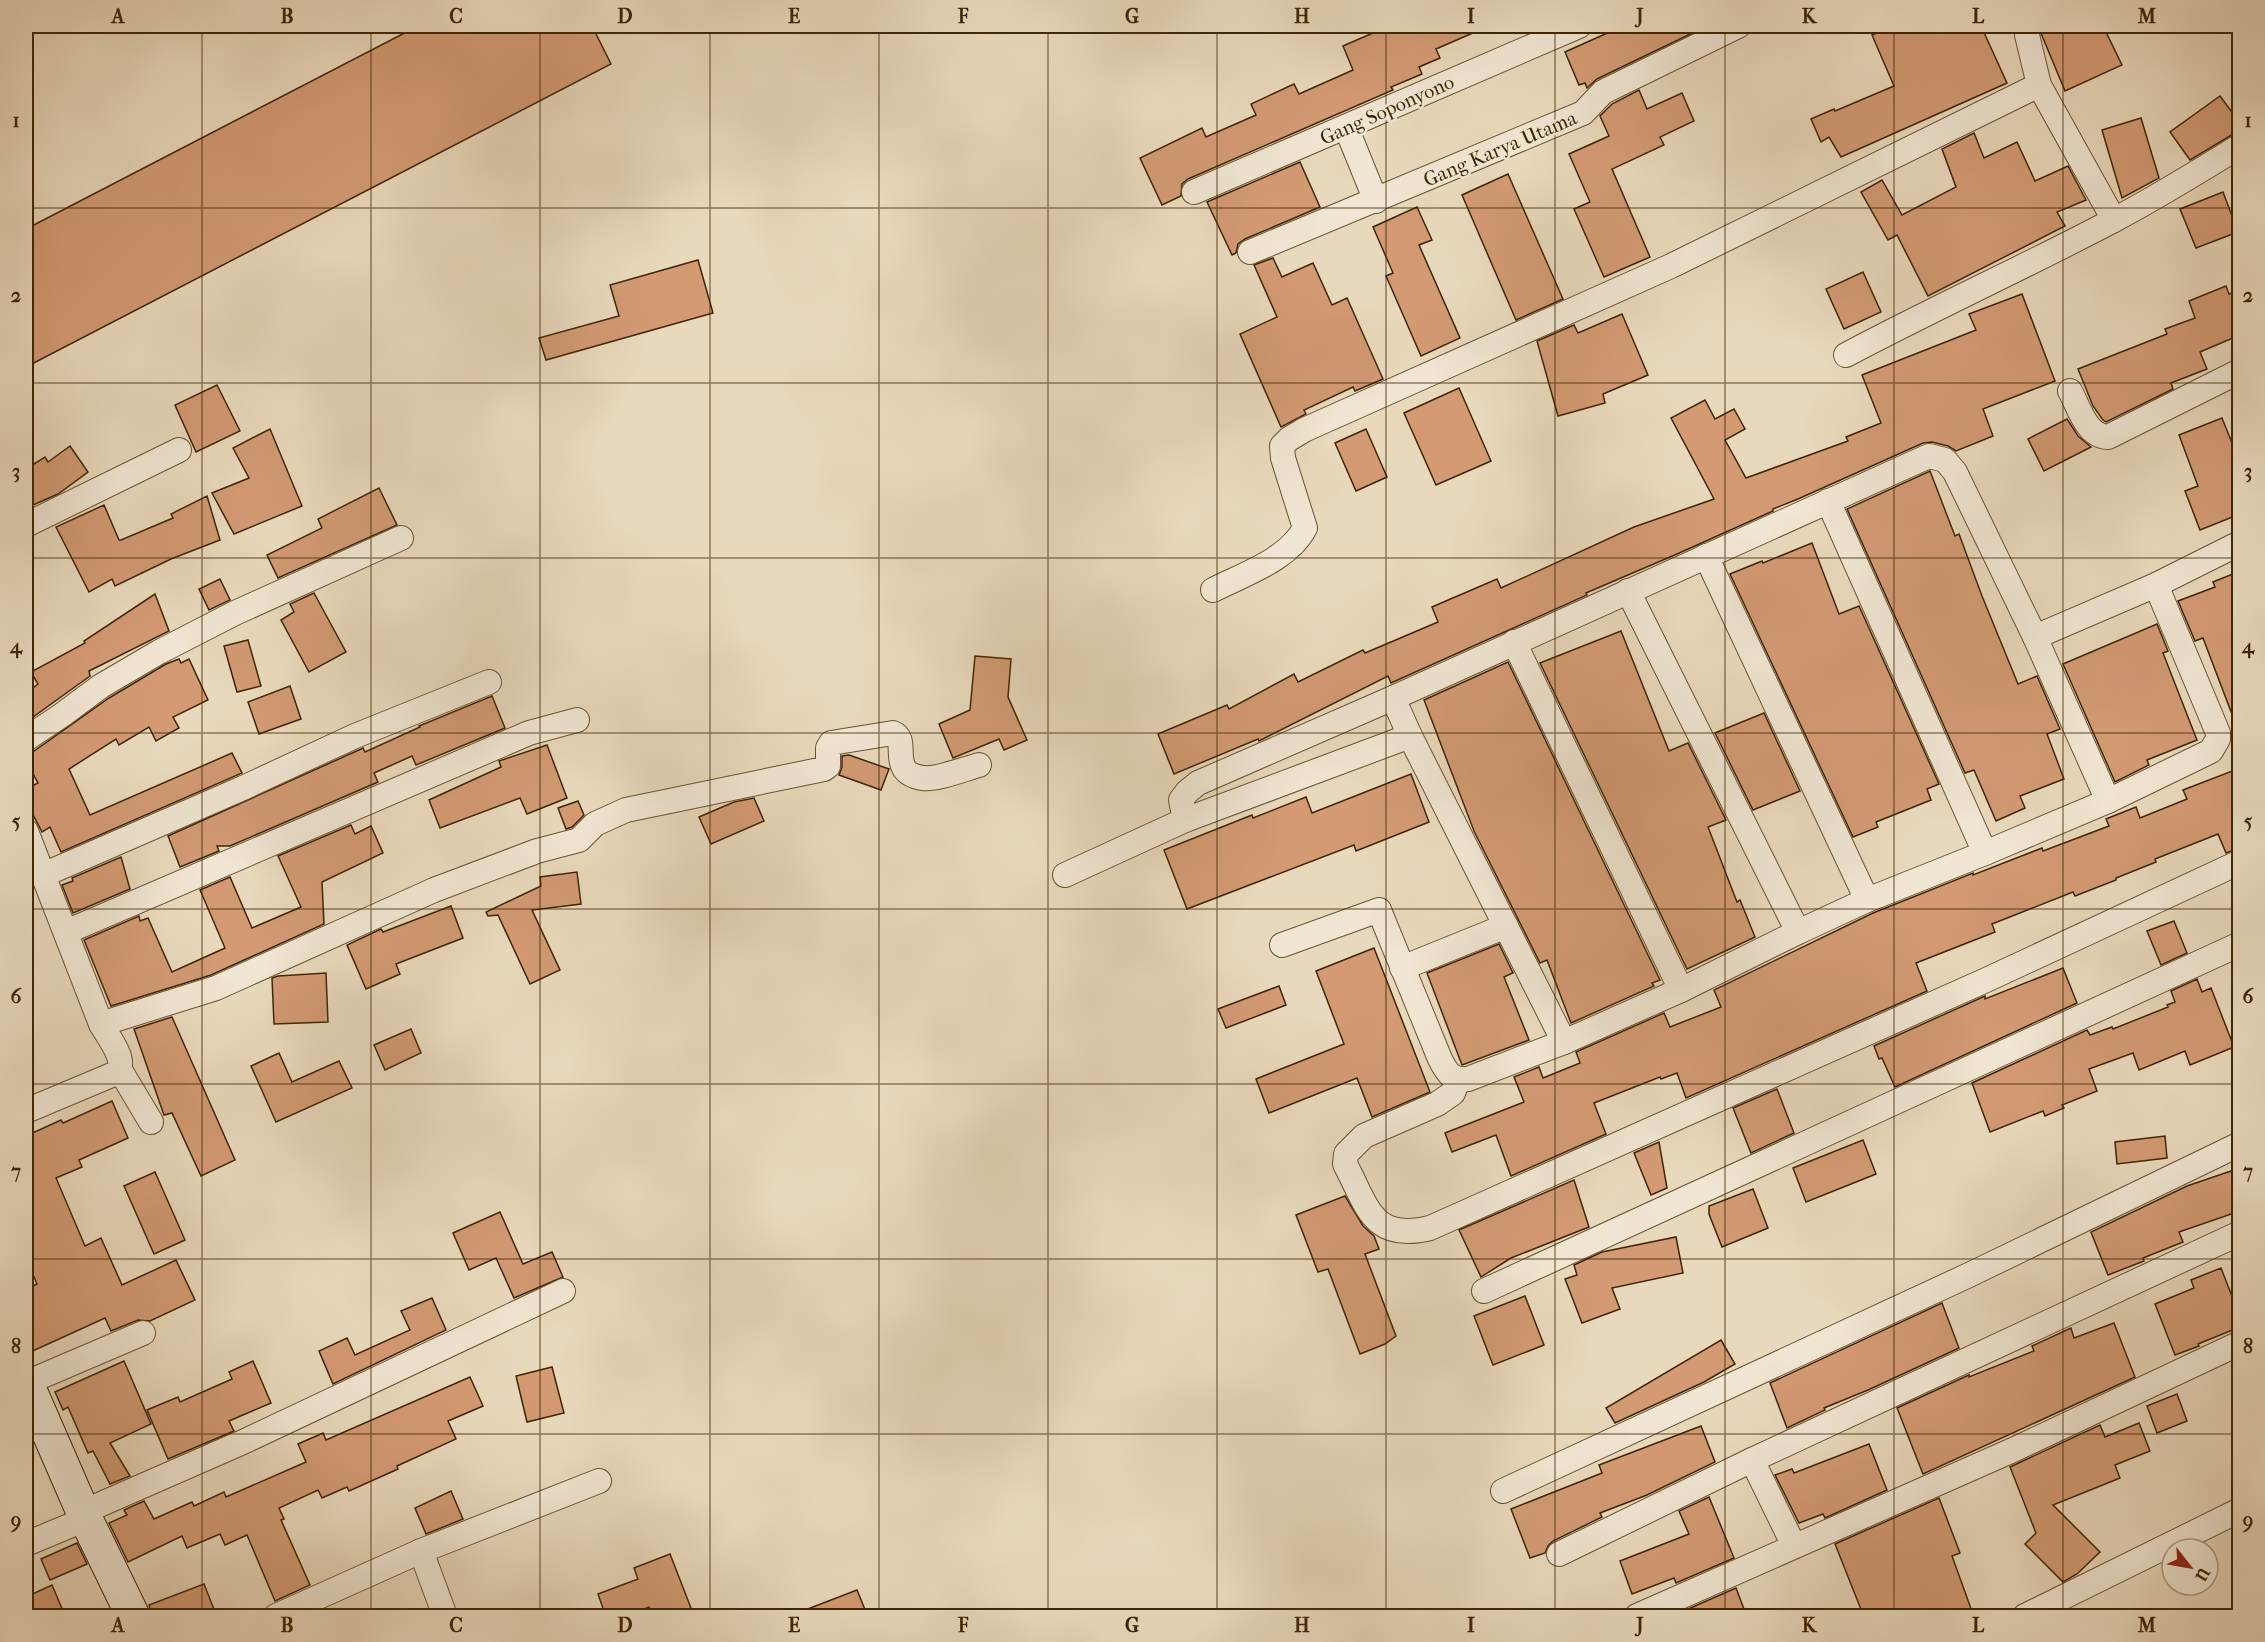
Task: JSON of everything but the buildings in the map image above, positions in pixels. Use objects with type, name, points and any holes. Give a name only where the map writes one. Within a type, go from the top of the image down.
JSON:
[{"type":"street","name":"Gang Soponyono","points":[[1194,192],[1578,26]]},
{"type":"street","name":"Gang Karya Utama","points":[[1251,252],[1583,113],[1603,92],[1738,26]]},
{"type":"street","points":[[2027,35],[2039,85],[2114,220]]},
{"type":"street","points":[[1213,590],[1284,552],[1297,542],[1305,528],[1283,458],[1282,446],[1289,439],[1304,430],[1671,266],[2039,85]]},
{"type":"street","points":[[1346,128],[1376,201]]},
{"type":"street","points":[[1846,356],[1896,328],[2114,220],[2240,146]]},
{"type":"street","points":[[2070,391],[2087,425],[2098,435],[2108,437],[2240,371]]},
{"type":"street","points":[[26,525],[179,450]]},
{"type":"street","points":[[1185,820],[1181,800],[1198,783],[1393,698],[1929,456],[1945,460],[1955,472],[2035,638],[2108,801]]},
{"type":"street","points":[[1828,501],[1985,853]]},
{"type":"street","points":[[26,739],[62,716],[101,686],[159,652],[235,613],[401,537]]},
{"type":"street","points":[[2035,638],[2156,585],[2240,543]]},
{"type":"street","points":[[1706,556],[1867,900]]},
{"type":"street","points":[[1282,945],[1379,910],[1444,1067],[1448,1074],[1458,1080],[1468,1079],[1564,1042],[1681,990],[1867,900],[2108,801],[2204,755],[2216,746],[2218,733],[2156,585]]},
{"type":"street","points":[[1629,591],[1798,932]]},
{"type":"street","points":[[1514,642],[1681,990]]},
{"type":"street","points":[[43,875],[243,788],[355,736],[489,682]]},
{"type":"street","points":[[1393,698],[1564,1042]]},
{"type":"street","points":[[66,932],[529,733],[577,720]]},
{"type":"street","points":[[101,1024],[216,988],[434,890],[537,851],[579,840],[596,824],[626,810],[824,769],[828,766],[828,748],[831,743],[893,733],[901,740],[899,760],[906,770],[921,778],[979,765]]},
{"type":"street","points":[[1065,875],[1185,820],[1410,736]]},
{"type":"street","points":[[26,831],[101,1024],[118,1053],[121,1063],[120,1070],[151,1122]]},
{"type":"street","points":[[1458,1080],[1453,1093],[1437,1104],[1364,1136],[1346,1154],[1345,1164],[1375,1221],[1390,1230],[1409,1233],[1430,1228],[1984,981],[2240,862]]},
{"type":"street","points":[[1402,968],[1506,926]]},
{"type":"street","points":[[1484,1291],[2240,944]]},
{"type":"street","points":[[26,1111],[120,1070]]},
{"type":"street","points":[[1503,1491],[1969,1275],[2240,1144]]},
{"type":"street","points":[[1559,1554],[1752,1460],[2240,1233]]},
{"type":"street","points":[[26,1544],[563,1291]]},
{"type":"street","points":[[133,1617],[26,1382],[143,1333]]},
{"type":"street","points":[[1637,1617],[2013,1450],[2240,1343]]},
{"type":"street","points":[[1752,1460],[1794,1546]]},
{"type":"street","points":[[276,1617],[422,1551],[599,1481]]},
{"type":"street","points":[[2025,1617],[2240,1510]]},
{"type":"street","points":[[422,1551],[445,1617]]}]
